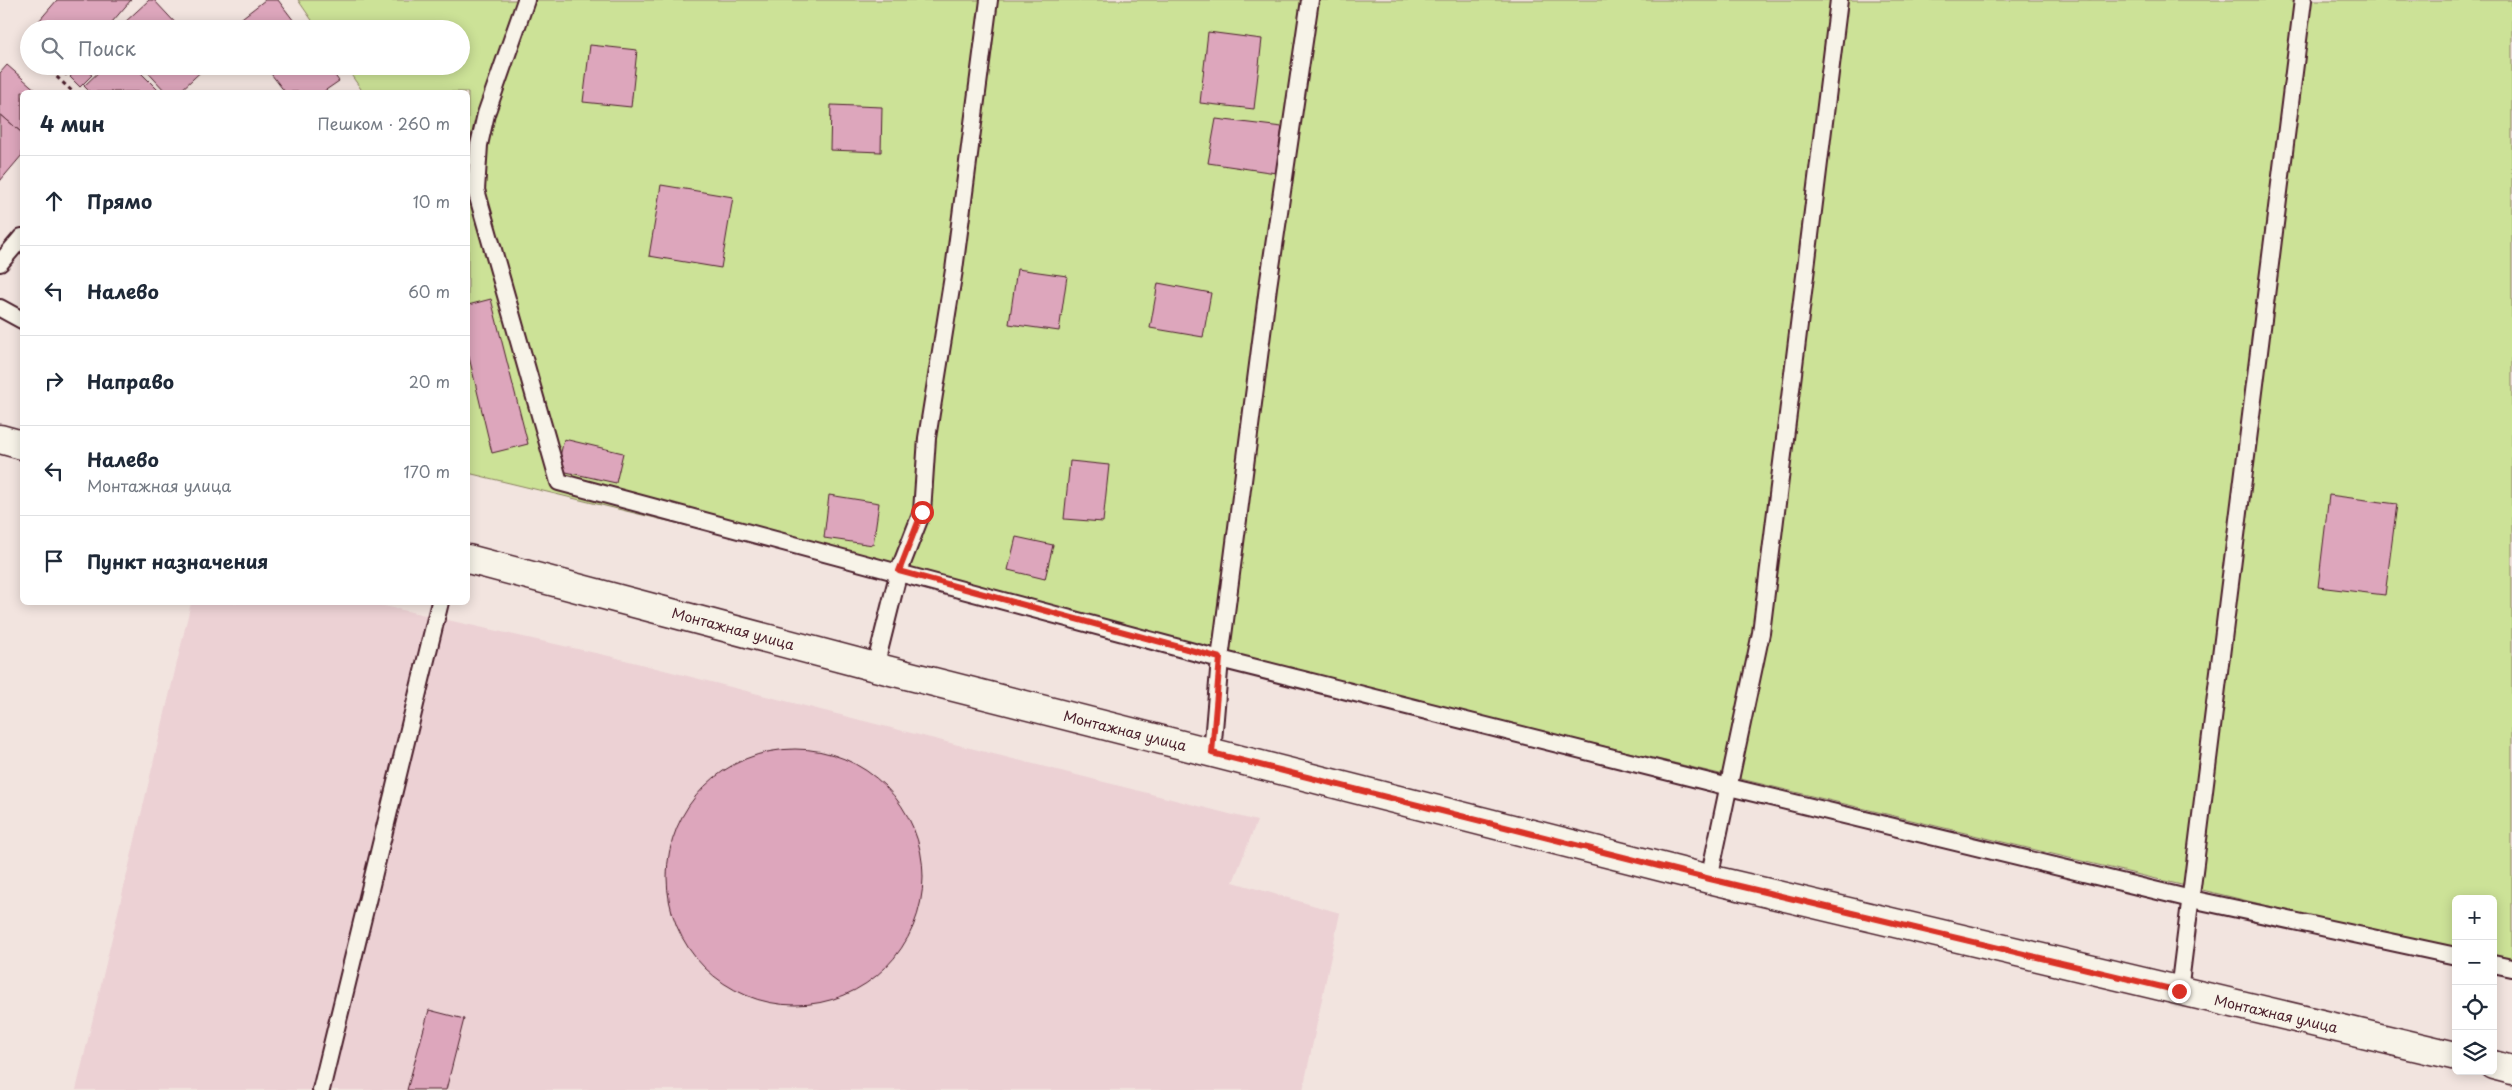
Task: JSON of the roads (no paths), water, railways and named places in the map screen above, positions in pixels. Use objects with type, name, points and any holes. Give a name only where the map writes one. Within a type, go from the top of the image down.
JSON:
[{"type":"street","points":[[0,439],[20,444]]},
{"type":"street","name":"Монтажная улица","points":[[470,560],[875,667],[1710,879],[2452,1055]]},
{"type":"street","points":[[2497,1066],[2512,1070]]},
{"type":"lane","points":[[526,0],[486,114],[478,145],[476,190],[559,482],[1220,658],[1730,787],[2191,899],[2452,955]]},
{"type":"lane","points":[[875,667],[899,571],[922,512],[927,438],[954,270],[989,0]]},
{"type":"lane","points":[[1212,753],[1220,658],[1268,287],[1310,0]]},
{"type":"lane","points":[[1710,879],[1761,633],[1839,0]]},
{"type":"lane","points":[[2179,991],[2303,0]]},
{"type":"lane","points":[[0,263],[20,239]]},
{"type":"lane","points":[[0,308],[20,319]]},
{"type":"lane","points":[[321,1090],[439,605]]},
{"type":"lane","points":[[2497,965],[2512,968]]}]
